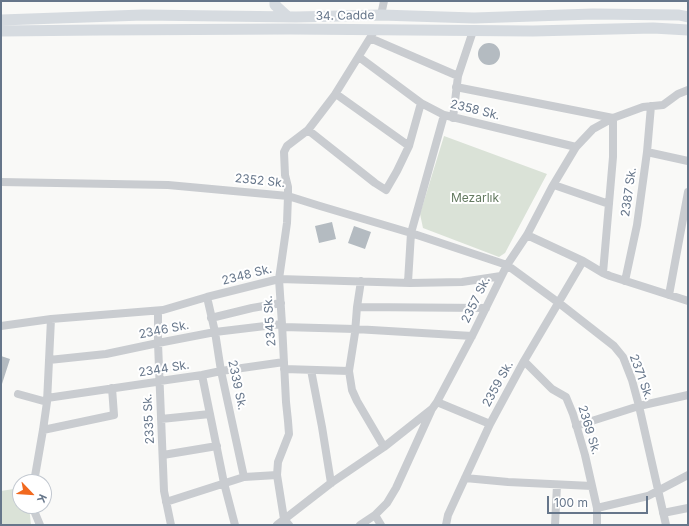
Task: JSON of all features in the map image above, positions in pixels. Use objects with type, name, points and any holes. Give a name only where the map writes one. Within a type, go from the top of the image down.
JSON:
[{"type":"main road","points":[[258,16],[272,3],[288,17]]},
{"type":"main road","name":"34. Cadde","points":[[1,20],[143,15],[288,17],[381,15],[474,18],[593,14],[679,15],[688,17]]},
{"type":"main road","name":"34. Cadde","points":[[1,32],[243,29],[373,34],[653,28],[688,30]]},
{"type":"street","points":[[381,15],[384,1]]},
{"type":"street","points":[[453,118],[458,76],[473,31]]},
{"type":"street","points":[[421,103],[409,146],[386,190],[308,130],[336,94],[373,34],[458,76]]},
{"type":"street","name":"2358 Sk.","points":[[359,57],[421,103],[444,115],[576,147]]},
{"type":"street","points":[[456,87],[613,118],[614,157],[603,273]]},
{"type":"street","name":"2357 Sk.","points":[[277,525],[287,522],[331,483],[384,447],[435,405],[472,336],[507,265],[527,235],[576,147],[593,129],[613,118],[643,107],[663,104],[678,94],[688,90]]},
{"type":"street","points":[[336,94],[409,146]]},
{"type":"street","name":"2387 Sk.","points":[[625,281],[637,226],[647,152],[651,106]]},
{"type":"street","points":[[408,282],[411,233],[444,115]]},
{"type":"street","name":"2345 Sk.","points":[[287,522],[277,475],[278,462],[289,434],[279,279],[287,223],[288,187],[285,175],[284,152],[287,146],[308,130]]},
{"type":"street","points":[[647,152],[688,161]]},
{"type":"street","name":"2352 Sk.","points":[[1,182],[168,185],[288,196],[411,233],[507,265]]},
{"type":"street","points":[[554,185],[609,204]]},
{"type":"street","points":[[670,295],[688,192]]},
{"type":"street","points":[[527,235],[583,261],[603,273],[688,301]]},
{"type":"street","name":"2359 Sk.","points":[[446,525],[448,515],[490,424],[524,361],[583,261]]},
{"type":"street","name":"2371 Sk.","points":[[507,265],[614,346],[624,357],[639,406],[666,525]]},
{"type":"street","name":"2348 Sk.","points":[[1,326],[51,319],[158,311],[279,279],[462,282],[501,276]]},
{"type":"street","points":[[361,281],[355,333],[348,371],[352,390],[357,401],[384,447]]},
{"type":"street","name":"2339 Sk.","points":[[207,297],[244,477]]},
{"type":"street","points":[[211,318],[281,303]]},
{"type":"street","points":[[357,307],[486,308]]},
{"type":"street","name":"2335 Sk.","points":[[158,311],[164,491],[171,525]]},
{"type":"street","points":[[35,474],[47,400],[51,319]]},
{"type":"street","name":"2346 Sk.","points":[[49,360],[106,354],[215,332],[282,325],[472,336]]},
{"type":"street","name":"2369 Sk.","points":[[524,361],[552,389],[566,396],[585,455],[597,508],[597,525]]},
{"type":"street","name":"2344 Sk.","points":[[18,394],[47,400],[221,371],[284,365],[311,370],[348,371]]},
{"type":"street","points":[[311,370],[331,483]]},
{"type":"street","points":[[202,375],[224,483],[235,525]]},
{"type":"street","points":[[43,430],[114,415],[112,388]]},
{"type":"street","points":[[576,426],[639,406],[688,395]]},
{"type":"street","points":[[360,525],[387,503],[396,488],[435,405],[490,424]]},
{"type":"street","points":[[161,419],[210,414]]},
{"type":"street","points":[[163,455],[217,446]]},
{"type":"street","points":[[166,502],[244,477],[277,475]]},
{"type":"street","points":[[597,508],[648,496],[688,475]]},
{"type":"street","points":[[465,478],[508,482],[592,486]]},
{"type":"street","points":[[555,525],[557,484]]},
{"type":"street","points":[[663,513],[688,508]]},
{"type":"street","points":[[35,514],[40,525]]},
{"type":"street","points":[[375,514],[381,525]]},
{"type":"green space","name":"Mezarlık","points":[[444,136],[547,174],[505,253],[499,257],[423,228],[420,214]]},
{"type":"green space","points":[[12,489],[12,514],[30,514],[31,525],[1,525],[1,491]]},
{"type":"building","points":[[489,43],[497,46],[500,54],[497,62],[489,65],[481,62],[478,54],[481,46]]},
{"type":"building","points":[[332,222],[336,239],[319,243],[315,226]]},
{"type":"building","points":[[354,226],[371,232],[365,249],[348,243]]},
{"type":"building","points":[[1,356],[10,359],[2,384],[1,383]]}]
